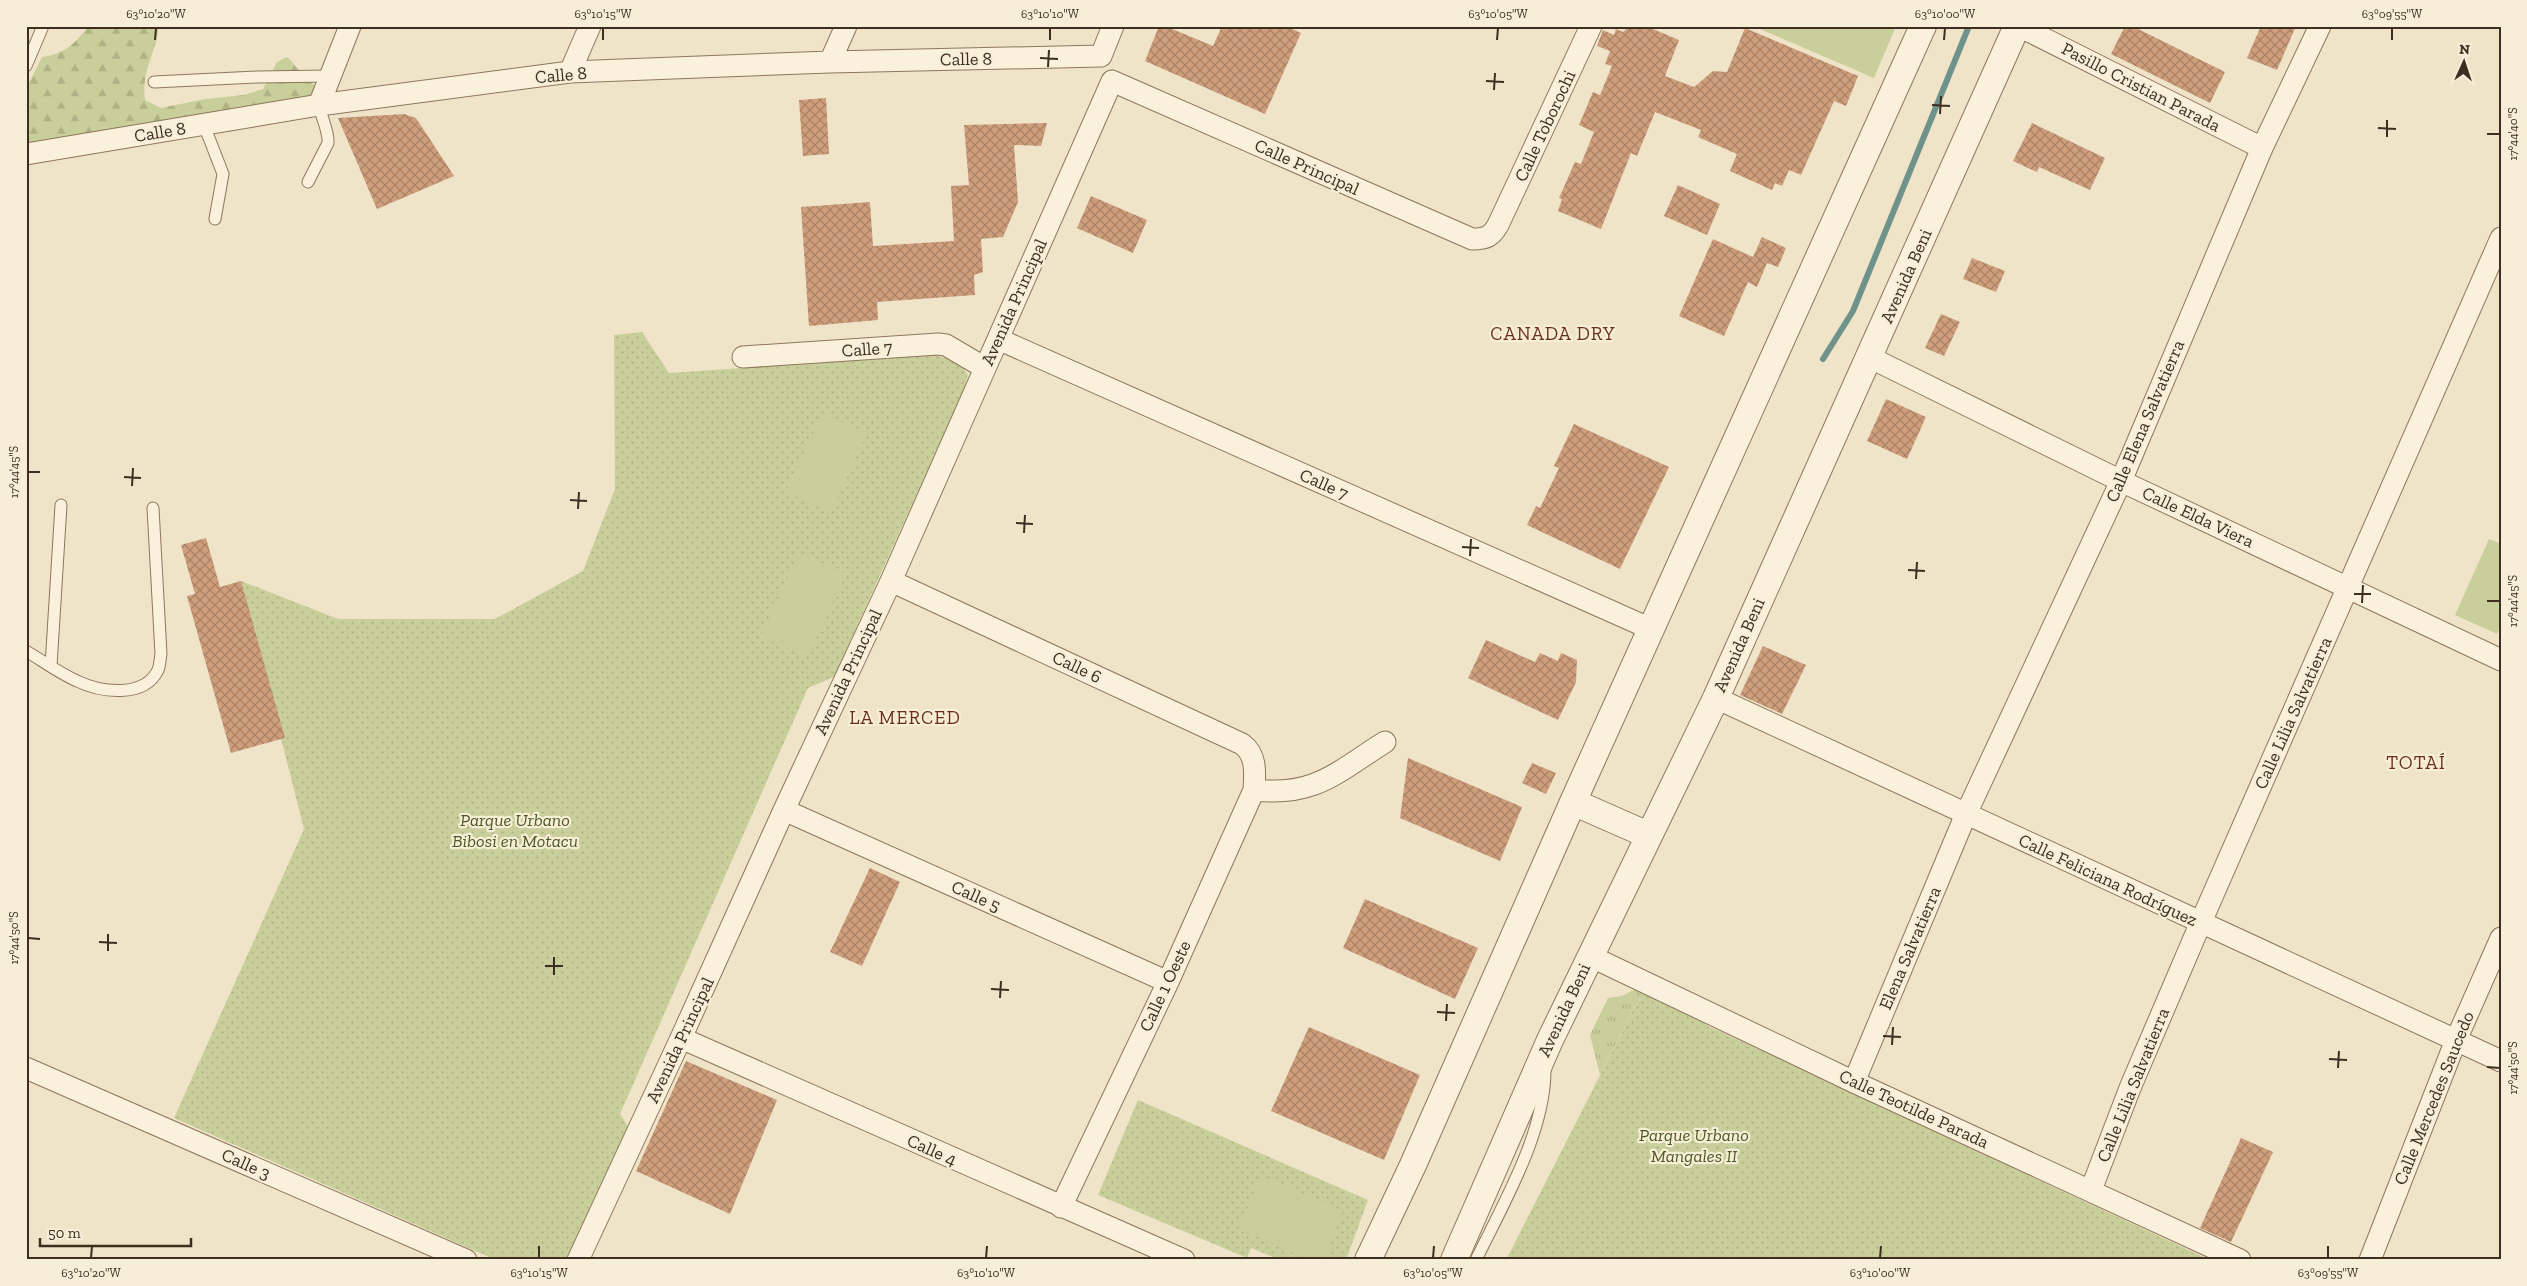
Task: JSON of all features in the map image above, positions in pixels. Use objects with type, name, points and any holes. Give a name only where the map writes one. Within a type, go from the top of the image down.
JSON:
[{"type":"street","points":[[319,105],[350,26]]},
{"type":"street","points":[[570,72],[590,26]]},
{"type":"street","points":[[830,62],[846,26]]},
{"type":"street","points":[[1112,81],[1101,56],[1113,26]]},
{"type":"street","name":"Calle Toborochi","points":[[1498,225],[1592,26]]},
{"type":"street","points":[[1368,1260],[1413,1165],[1573,802],[1923,26]]},
{"type":"street","name":"Pasillo Cristian Parada","points":[[2018,26],[2262,148]]},
{"type":"street","name":"Avenida Beni","points":[[1454,1260],[1545,1050],[1716,698],[2018,26]]},
{"type":"street","name":"Calle Elena Salvatierra","points":[[1966,814],[2121,481],[2262,148],[2320,26]]},
{"type":"street","name":"Calle 8","points":[[26,154],[319,105],[570,72],[830,62],[1101,56]]},
{"type":"street","name":"Calle Principal","points":[[1112,81],[1472,239],[1484,239],[1492,235],[1498,225]]},
{"type":"street","name":"Avenida Principal","points":[[578,1260],[891,581],[1112,81]]},
{"type":"street","name":"Calle Lilia Salvatierra","points":[[2091,1190],[2130,1088],[2201,922],[2501,238]]},
{"type":"street","name":"Calle 7","points":[[998,339],[1651,629]]},
{"type":"street","name":"Calle 7","points":[[744,358],[938,344],[946,345],[985,368]]},
{"type":"street","name":"Calle Elda Viera","points":[[1869,357],[2121,481],[2501,660]]},
{"type":"street","name":"Calle 6","points":[[891,581],[1242,744],[1250,749],[1254,761]]},
{"type":"street","name":"Calle Feliciana Rodríguez","points":[[1716,698],[2501,1061]]},
{"type":"street","points":[[1254,790],[1275,792],[1310,787],[1386,742]]},
{"type":"street","name":"Calle 1 Oeste","points":[[1061,1207],[1168,982],[1254,790],[1254,761]]},
{"type":"street","points":[[1573,802],[1648,835]]},
{"type":"street","name":"Calle 5","points":[[784,810],[1168,982]]},
{"type":"street","name":"Elena Salvatierra","points":[[1854,1082],[1966,814]]},
{"type":"street","name":"Calle Mercedes Saucedo","points":[[2370,1260],[2456,1040],[2501,938]]},
{"type":"street","name":"Calle Teotilde Parada","points":[[1590,956],[1854,1082],[2240,1260]]},
{"type":"street","name":"Calle 4","points":[[681,1038],[1179,1259]]},
{"type":"street","name":"Calle 3","points":[[26,1068],[466,1260]]},
{"type":"lane","points":[[26,66],[43,26]]},
{"type":"lane","points":[[154,82],[257,76],[330,76]]},
{"type":"lane","points":[[308,182],[328,143],[328,136],[322,123],[319,105]]},
{"type":"lane","points":[[204,124],[221,163],[223,174],[215,219]]},
{"type":"lane","points":[[51,666],[61,504]]},
{"type":"lane","points":[[26,651],[77,682],[112,691],[133,689],[147,682],[157,670],[161,654],[153,508]]},
{"type":"lane","points":[[1476,1260],[1536,1128],[1545,1088],[1545,1050]]},
{"type":"green space","points":[[89,26],[159,26],[144,89],[145,100],[161,108],[205,99],[244,95],[263,89],[277,62],[287,57],[306,79],[315,85],[315,92],[303,104],[26,145],[26,89],[42,57],[63,51],[79,38]]},
{"type":"green space","points":[[1753,26],[1896,26],[1874,78]]},
{"type":"green space","name":"Parque Urbano Bibosi en Motacu","points":[[642,332],[669,373],[936,355],[959,362],[968,375],[964,389],[834,677],[808,688],[620,1114],[630,1130],[568,1260],[496,1260],[174,1118],[304,829],[241,581],[338,619],[495,619],[583,571],[615,489],[614,335]]},
{"type":"green space","points":[[822,413],[867,433],[831,513],[786,492]]},
{"type":"green space","points":[[2489,539],[2501,544],[2501,625],[2497,634],[2455,615]]},
{"type":"green space","points":[[799,553],[846,574],[808,657],[761,636]]},
{"type":"green space","points":[[1647,983],[1600,1075],[1590,1035],[1608,998],[1622,996]]},
{"type":"green space","name":"Parque Urbano Mangales II","points":[[1647,983],[1708,1026],[2210,1260],[1506,1260]]},
{"type":"green space","points":[[1138,1100],[1368,1200],[1346,1260],[1280,1260],[1251,1248],[1247,1258],[1098,1195]]},
{"type":"green space","points":[[1261,1176],[1343,1211],[1325,1260],[1310,1260],[1239,1228]]},
{"type":"building","points":[[1159,26],[1165,26],[1213,46],[1222,26],[1286,26],[1301,33],[1265,114],[1145,61]]},
{"type":"building","points":[[1629,26],[1646,26],[1679,40],[1665,76],[1694,87],[1713,71],[1727,72],[1745,28],[1858,76],[1846,106],[1834,101],[1801,175],[1789,170],[1782,186],[1775,183],[1772,190],[1730,171],[1737,154],[1698,137],[1701,130],[1655,112],[1637,156],[1631,153],[1601,229],[1558,211],[1562,199],[1559,198],[1575,162],[1581,164],[1594,132],[1579,125],[1593,92],[1600,95],[1612,66],[1605,64],[1610,51],[1597,46],[1603,30],[1614,35],[1616,29],[1623,32]]},
{"type":"building","points":[[2125,26],[2132,26],[2225,72],[2210,103],[2111,54]]},
{"type":"building","points":[[2261,26],[2296,26],[2277,70],[2247,58]]},
{"type":"building","points":[[826,98],[829,154],[803,156],[799,100]]},
{"type":"building","points":[[404,114],[416,118],[454,176],[377,209],[338,118]]},
{"type":"building","points":[[1047,123],[1041,146],[1014,145],[1018,202],[1003,237],[981,239],[983,272],[974,275],[975,295],[877,302],[878,320],[809,326],[801,207],[870,202],[873,246],[954,241],[951,186],[969,185],[964,125]]},
{"type":"building","points":[[2032,123],[2105,158],[2090,190],[2039,167],[2037,172],[2013,161]]},
{"type":"building","points":[[1678,185],[1720,204],[1707,235],[1664,216]]},
{"type":"building","points":[[1091,196],[1147,220],[1133,253],[1077,228]]},
{"type":"building","points":[[1762,237],[1786,248],[1778,267],[1767,263],[1757,287],[1748,282],[1724,336],[1679,316],[1713,239],[1753,257]]},
{"type":"building","points":[[1972,258],[2005,271],[1996,292],[1963,279]]},
{"type":"building","points":[[1941,314],[1960,322],[1944,356],[1925,348]]},
{"type":"building","points":[[1886,399],[1926,417],[1907,459],[1867,441]]},
{"type":"building","points":[[1574,424],[1669,467],[1620,569],[1527,525],[1536,506],[1540,508],[1559,468],[1554,466]]},
{"type":"building","points":[[206,538],[220,587],[241,581],[285,738],[231,753],[187,596],[195,594],[181,545]]},
{"type":"building","points":[[1486,640],[1535,662],[1540,653],[1558,661],[1561,653],[1577,660],[1576,682],[1558,720],[1468,678]]},
{"type":"building","points":[[1763,646],[1806,665],[1782,714],[1740,695]]},
{"type":"building","points":[[1408,758],[1522,807],[1500,861],[1400,818]]},
{"type":"building","points":[[1532,763],[1556,773],[1546,794],[1522,783]]},
{"type":"building","points":[[870,868],[900,882],[862,966],[830,952]]},
{"type":"building","points":[[1365,899],[1478,948],[1455,999],[1343,948]]},
{"type":"building","points":[[1309,1027],[1420,1075],[1384,1160],[1271,1111]]},
{"type":"building","points":[[686,1061],[777,1100],[730,1214],[636,1171]]},
{"type":"building","points":[[2241,1138],[2273,1152],[2231,1242],[2200,1228]]},
{"type":"waterway","points":[[1823,359],[1853,311],[1969,26]]},
{"type":"district","name":"CANADA DRY","points":[[1553,333]]},
{"type":"district","name":"LA MERCED","points":[[905,717]]},
{"type":"district","name":"TOTAÍ","points":[[2416,762]]}]
